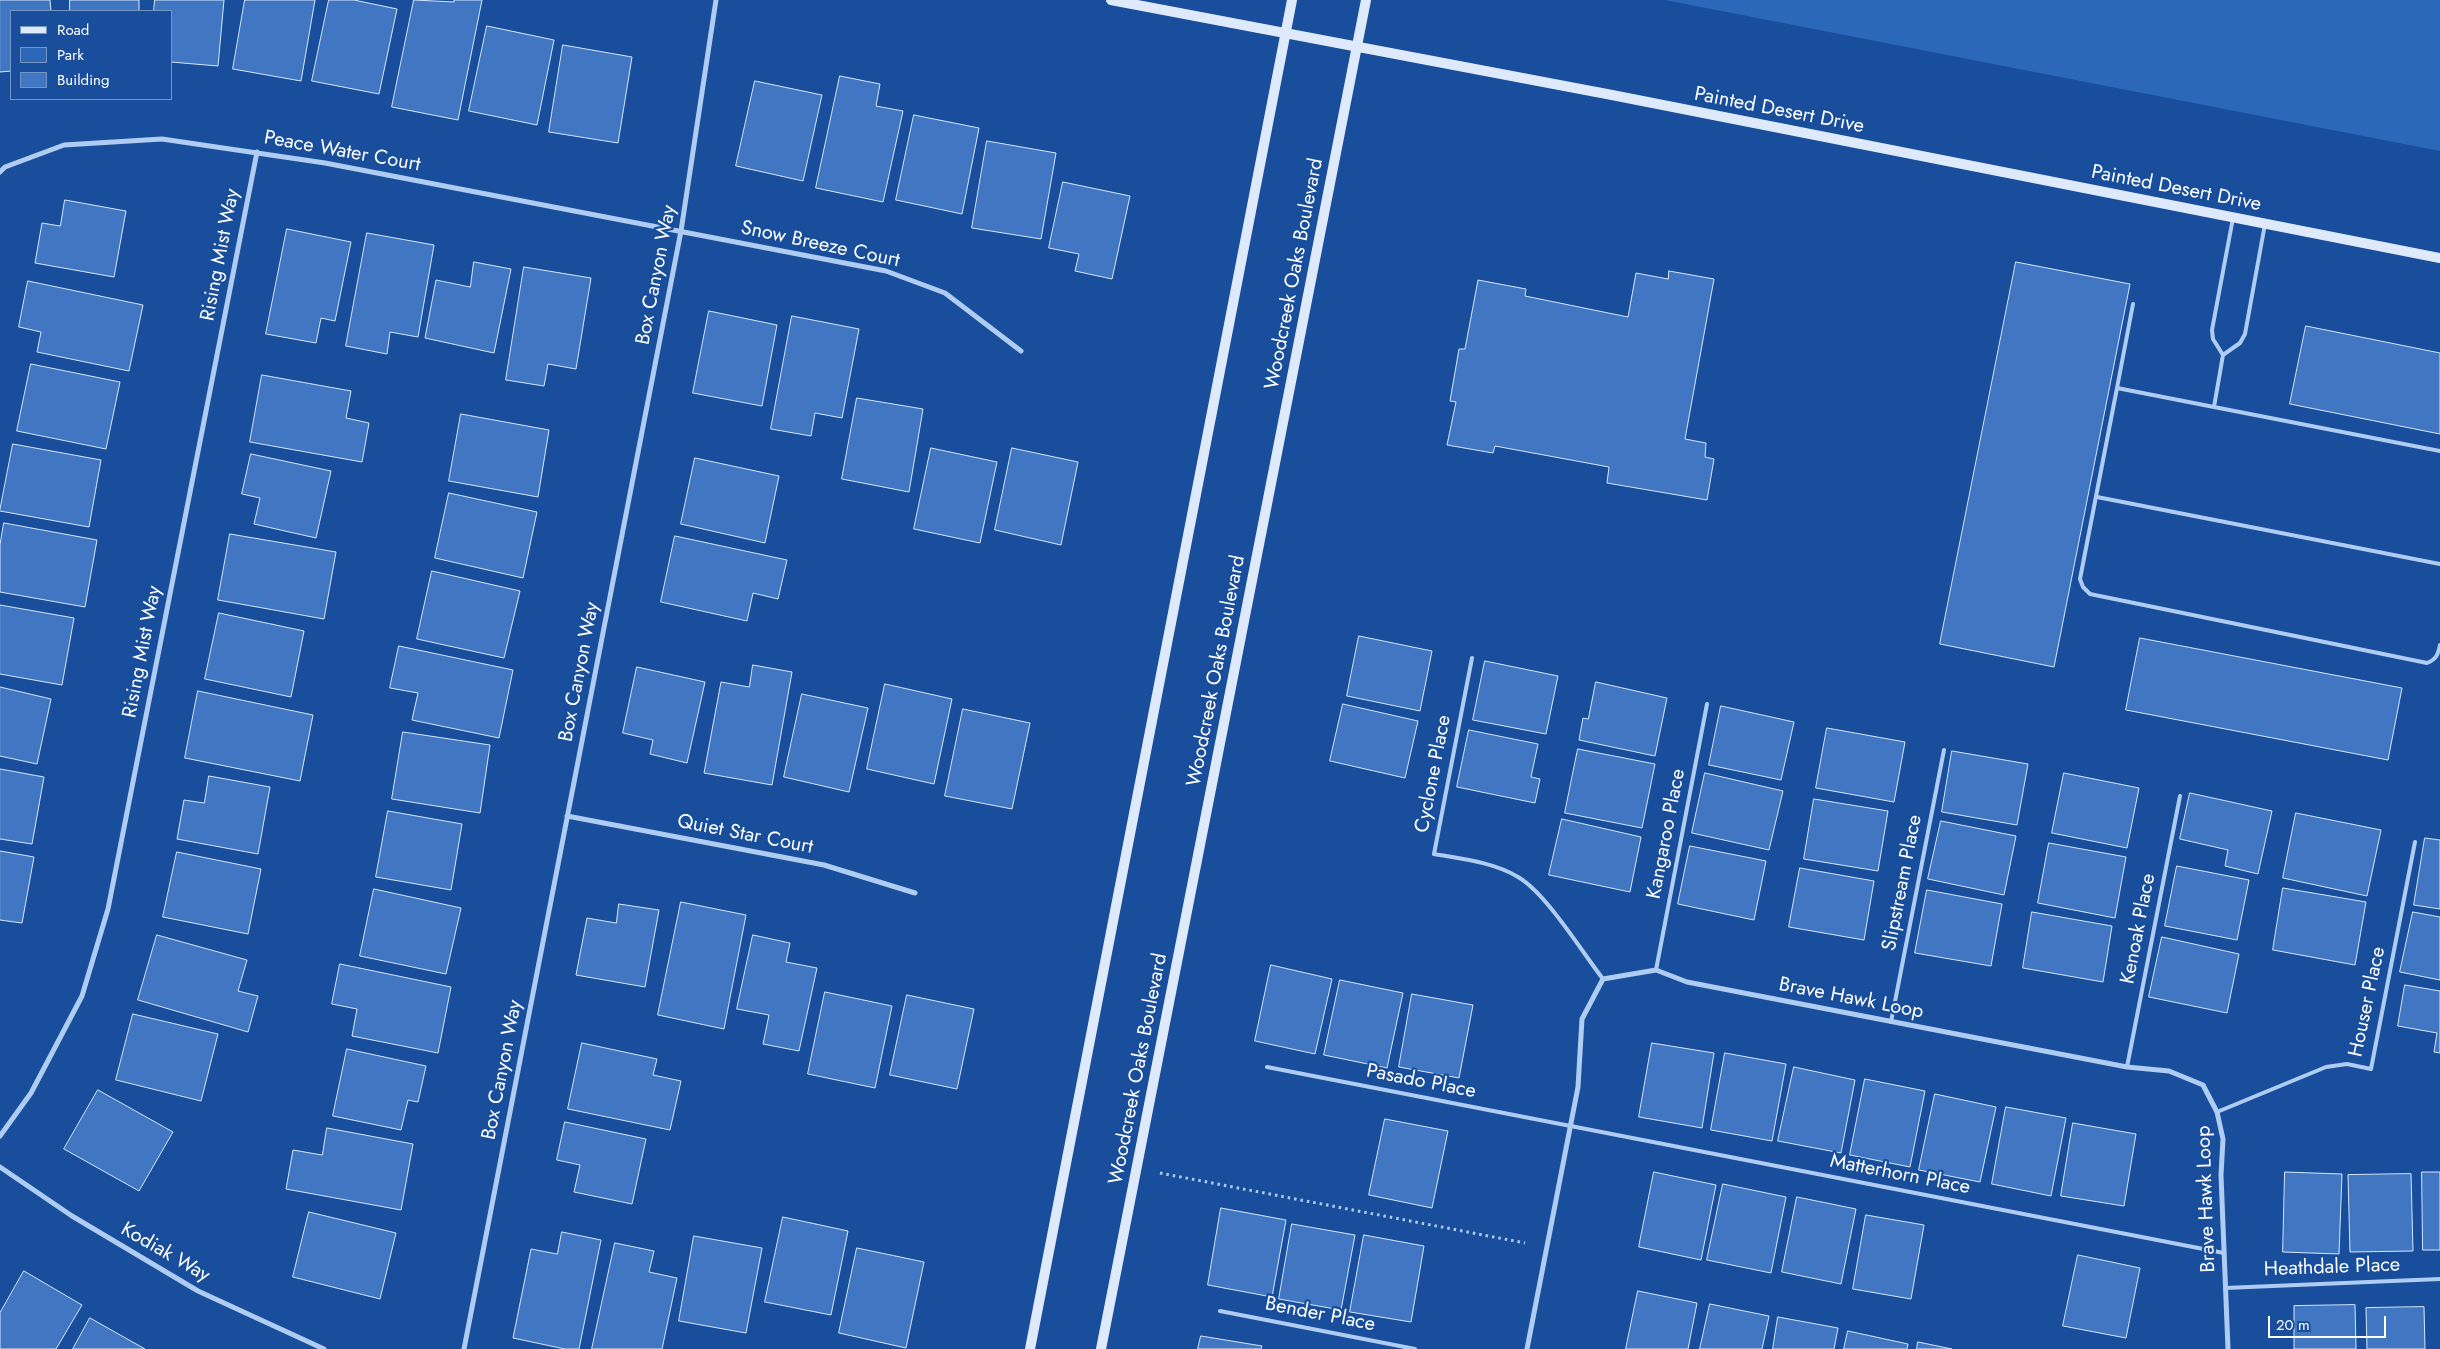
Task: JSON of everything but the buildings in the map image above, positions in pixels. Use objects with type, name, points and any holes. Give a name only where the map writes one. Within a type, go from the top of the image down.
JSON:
[{"type":"main road","name":"Painted Desert Drive","points":[[1111,0],[2440,258]]},
{"type":"main road","points":[[1030,1349],[1292,0]]},
{"type":"main road","name":"Woodcreek Oaks Boulevard","points":[[1101,1349],[1366,0]]},
{"type":"street","name":"Box Canyon Way","points":[[464,1349],[681,231],[716,0]]},
{"type":"street","name":"Peace Water Court","points":[[0,172],[5,167],[64,145],[162,139],[256,152],[681,231]]},
{"type":"street","name":"Rising Mist Way","points":[[0,1136],[31,1093],[82,996],[108,909],[256,152]]},
{"type":"street","name":"Snow Breeze Court","points":[[681,231],[886,271],[945,293],[1021,351]]},
{"type":"street","name":"Quiet Star Court","points":[[567,816],[824,865],[915,893]]},
{"type":"street","points":[[1527,1349],[1578,1087],[1582,1019],[1603,980],[1656,970]]},
{"type":"street","name":"Brave Hawk Loop","points":[[1656,970],[1687,982],[2127,1067],[2169,1071],[2203,1085],[2217,1112],[2223,1139],[2220,1175],[2228,1349]]},
{"type":"street","name":"Kodiak Way","points":[[0,1168],[72,1216],[198,1290],[324,1349]]},
{"type":"lane","points":[[2214,407],[2223,355],[2213,339],[2212,330],[2233,218]]},
{"type":"lane","points":[[2223,355],[2240,343],[2245,334],[2266,224]]},
{"type":"lane","points":[[2134,304],[2080,579],[2083,587],[2090,594],[2427,663],[2434,660],[2440,645]]},
{"type":"lane","points":[[2117,388],[2440,450]]},
{"type":"lane","points":[[2097,497],[2440,564]]},
{"type":"lane","name":"Cyclone Place","points":[[1472,658],[1434,854],[1490,864],[1518,877],[1537,891],[1603,980]]},
{"type":"lane","name":"Kangaroo Place","points":[[1656,970],[1707,704]]},
{"type":"lane","name":"Slipstream Place","points":[[1891,1022],[1944,750]]},
{"type":"lane","name":"Kenoak Place","points":[[2127,1067],[2180,796]]},
{"type":"lane","name":"Houser Place","points":[[2217,1112],[2326,1068],[2347,1064],[2371,1069],[2415,842]]},
{"type":"lane","name":"Pasado Place","points":[[1267,1067],[1570,1126]]},
{"type":"lane","name":"Matterhorn Place","points":[[1570,1126],[2224,1253]]},
{"type":"lane","name":"Heathdale Place","points":[[2225,1288],[2440,1279]]},
{"type":"lane","name":"Bender Place","points":[[1220,1311],[1415,1349]]},
{"type":"path","points":[[1138,1168],[1546,1248]]},
{"type":"green space","points":[[1665,0],[2440,0],[2440,151]]}]
